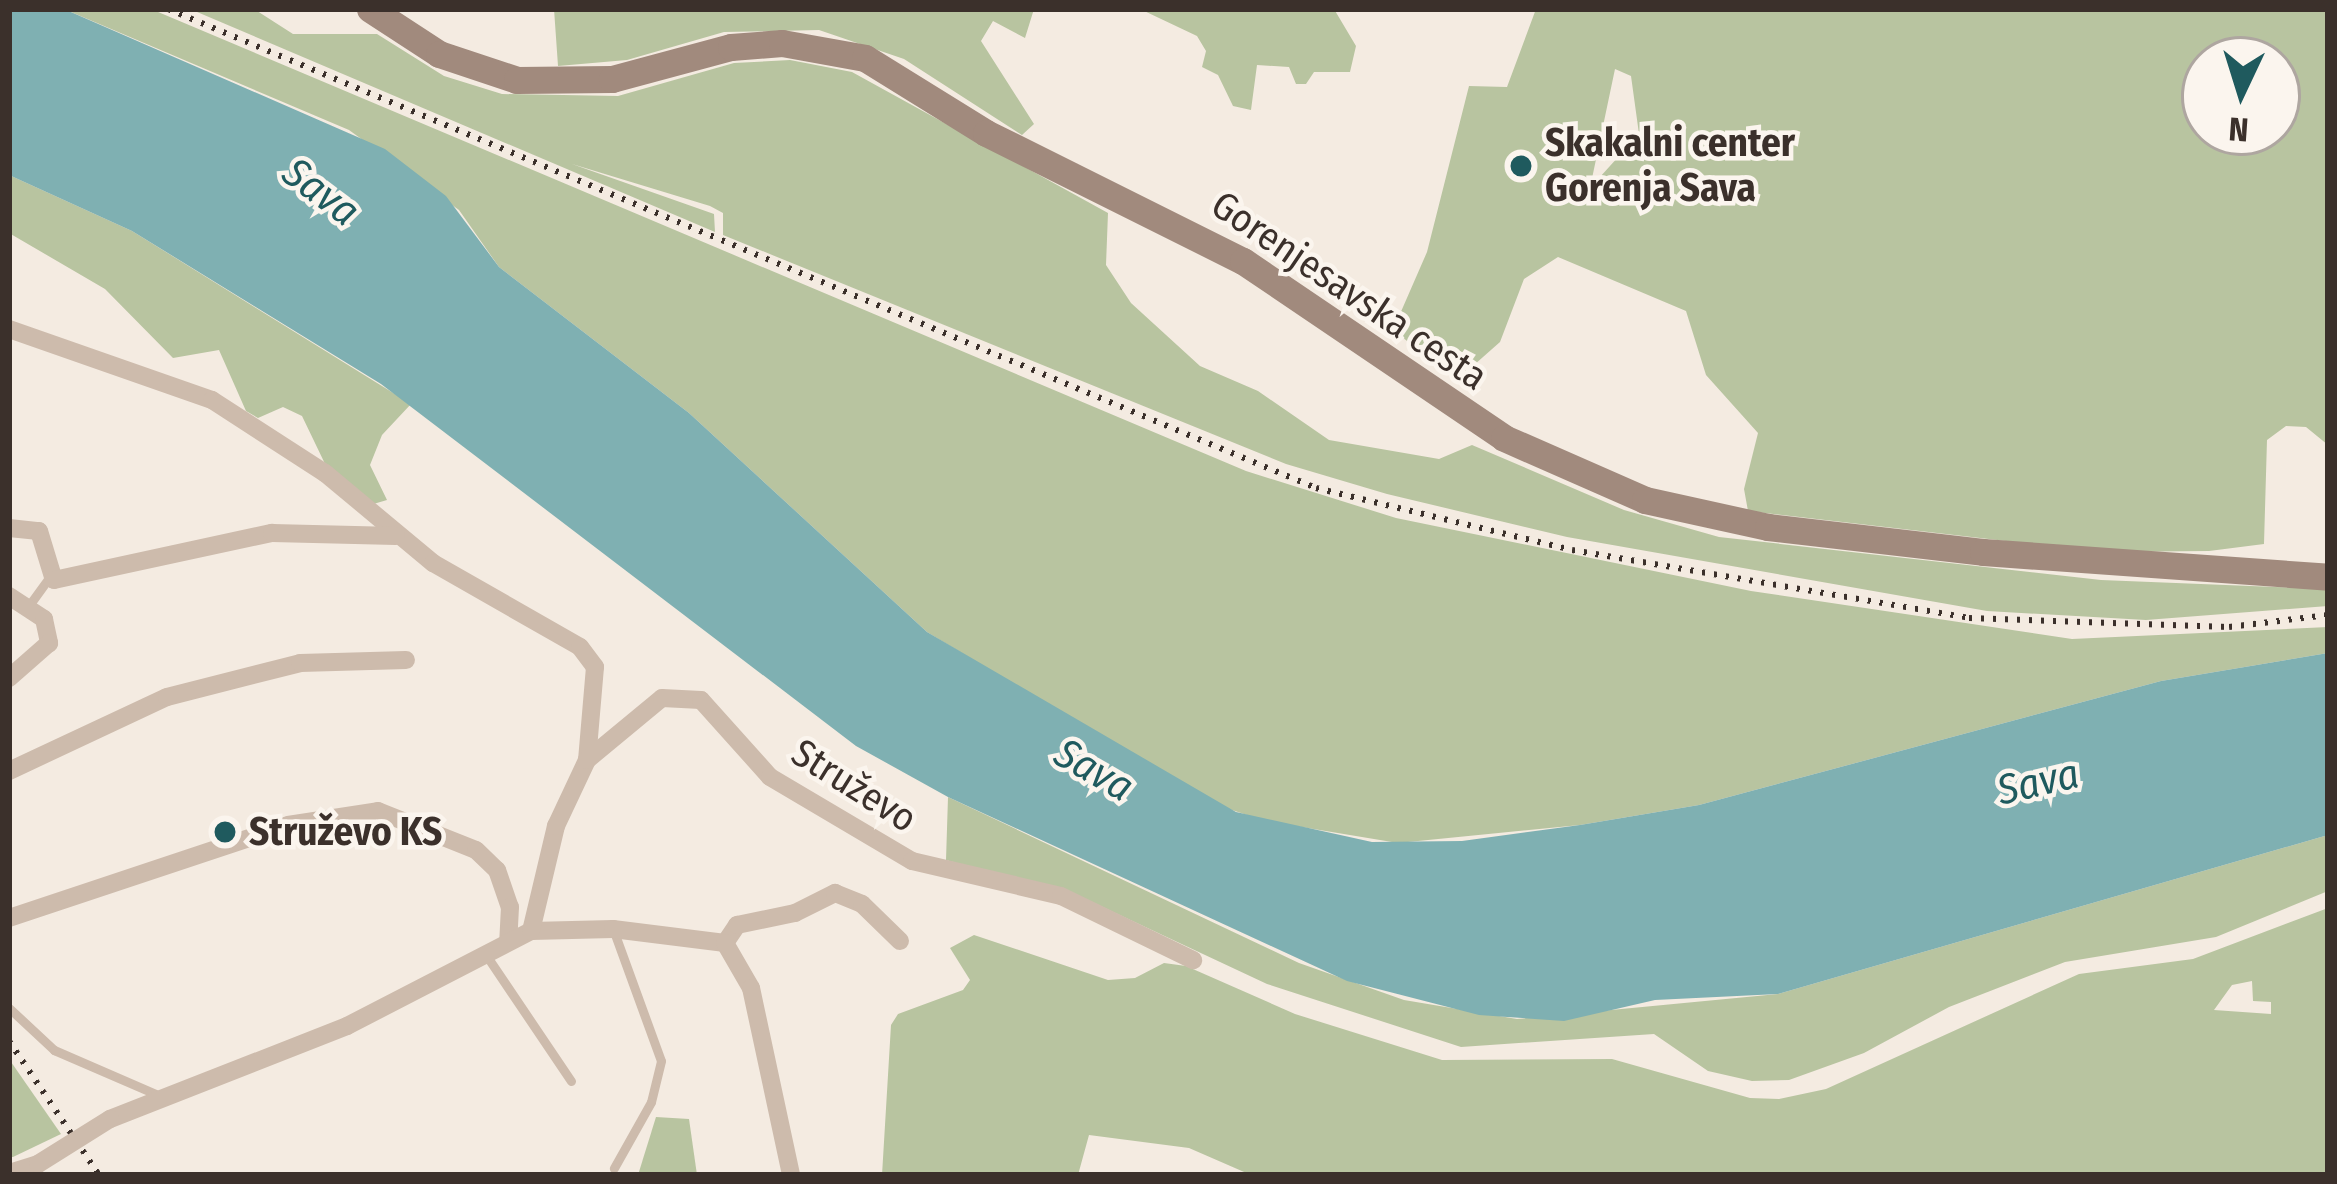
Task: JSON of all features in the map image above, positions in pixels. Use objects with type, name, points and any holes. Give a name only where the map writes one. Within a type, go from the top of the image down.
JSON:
[{"type":"street","name":"Gorenjesavska cesta","points":[[370,9],[439,54],[517,80],[612,79],[731,47],[782,43],[865,58],[986,133],[1243,261],[1504,439],[1646,500],[1768,527],[1983,553],[2328,577]]},
{"type":"street","name":"Struževo","points":[[9,329],[142,370],[212,400],[325,472],[395,536],[588,653],[596,677],[587,760],[556,826],[531,932]]},
{"type":"street","points":[[9,528],[39,531],[48,579]]},
{"type":"street","name":"Struževo","points":[[48,579],[272,533],[395,536]]},
{"type":"street","points":[[9,596],[30,604],[44,619],[50,643],[9,678]]},
{"type":"street","points":[[9,771],[167,698],[300,662],[406,660]]},
{"type":"street","name":"Struževo","points":[[587,760],[662,698],[701,700],[770,777],[912,861],[1060,896],[1192,960]]},
{"type":"street","points":[[9,918],[287,825],[378,811],[476,850],[497,870],[510,908],[508,940]]},
{"type":"street","points":[[724,943],[737,925],[795,913],[835,893],[862,904],[900,941]]},
{"type":"street","points":[[26,1171],[158,1095],[347,1026],[531,932],[613,929],[724,943]]},
{"type":"street","points":[[724,943],[752,988],[791,1175]]},
{"type":"lane","points":[[30,604],[48,579]]},
{"type":"lane","points":[[613,929],[661,1061],[651,1102],[614,1168]]},
{"type":"lane","points":[[486,955],[571,1082]]},
{"type":"lane","points":[[9,1008],[54,1050],[158,1095]]},
{"type":"green space","points":[[64,9],[151,9],[1246,471],[1396,518],[1751,591],[2072,639],[2328,627],[2328,653],[2161,681],[1699,805],[1580,825],[1398,843],[1265,821],[1208,802],[927,632],[689,413],[499,267],[459,210],[349,130]]},
{"type":"green space","points":[[190,9],[254,9],[293,34],[377,34],[444,76],[502,94],[618,96],[734,63],[790,60],[852,72],[1108,213],[1106,265],[1131,303],[1200,366],[1258,391],[1329,440],[1439,459],[1472,445],[1624,510],[1719,537],[2101,580],[2328,589],[2328,606],[2146,620],[1987,611],[1567,537],[1387,494],[1286,464],[723,235],[723,213],[710,206],[572,164],[714,214],[715,232]]},
{"type":"green space","points":[[554,9],[1034,9],[1025,38],[993,21],[981,41],[1034,124],[1022,135],[904,59],[819,30],[724,32],[627,60],[558,66]]},
{"type":"green space","points":[[1140,9],[1334,9],[1356,46],[1350,72],[1314,72],[1306,84],[1296,84],[1289,67],[1257,65],[1251,110],[1233,106],[1218,75],[1202,67],[1206,51],[1197,36]]},
{"type":"green space","points":[[1536,9],[2328,9],[2328,445],[2306,427],[2286,426],[2267,440],[2264,544],[2209,551],[2101,552],[1748,511],[1744,489],[1758,433],[1706,375],[1686,311],[1558,257],[1524,279],[1500,342],[1457,380],[1393,330],[1427,252],[1469,86],[1507,87]],"holes":[[[1615,69],[1631,76],[1639,134],[1590,188]]]},
{"type":"green space","points":[[9,175],[132,231],[411,404],[382,435],[370,465],[387,500],[370,505],[327,468],[302,416],[283,407],[258,418],[246,411],[219,350],[173,358],[105,289],[9,233]]},
{"type":"green space","points":[[948,797],[1299,963],[1404,1000],[1517,1019],[1778,994],[2328,835],[2328,891],[2216,937],[2065,962],[1949,1007],[1864,1053],[1789,1080],[1752,1081],[1708,1071],[1654,1034],[1461,1047],[1267,984],[1094,903],[946,860]]},
{"type":"green space","points":[[2328,908],[2328,1175],[1251,1175],[1189,1148],[1089,1135],[1078,1175],[882,1175],[891,1025],[898,1014],[963,990],[970,980],[950,948],[974,935],[1108,980],[1135,978],[1164,963],[1186,966],[1295,1014],[1442,1060],[1612,1059],[1750,1098],[1779,1099],[1826,1089],[2079,974],[2193,959]],"holes":[[[2252,981],[2253,1001],[2271,1002],[2271,1014],[2214,1010],[2232,985]]]},
{"type":"green space","points":[[9,1059],[61,1134],[13,1157],[9,1157]]},
{"type":"green space","points":[[656,1117],[689,1119],[697,1175],[638,1175]]},
{"type":"water","name":"Sava","points":[[9,9],[64,9],[385,149],[446,196],[499,267],[689,413],[927,632],[1236,812],[1372,842],[1462,841],[1580,825],[1699,805],[2161,681],[2328,653],[2328,835],[1778,994],[1655,1000],[1564,1021],[1479,1015],[1347,981],[948,797],[856,746],[381,384],[132,231],[9,175]]},
{"type":"railway","points":[[168,9],[1316,488],[1572,550],[1969,618],[2229,627],[2328,615]]},
{"type":"railway","points":[[9,1041],[99,1175]]},
{"type":"place","name":"Skakalni center Gorenja Sava","points":[[1521,166]]},
{"type":"place","name":"Struževo KS","points":[[225,832]]}]
